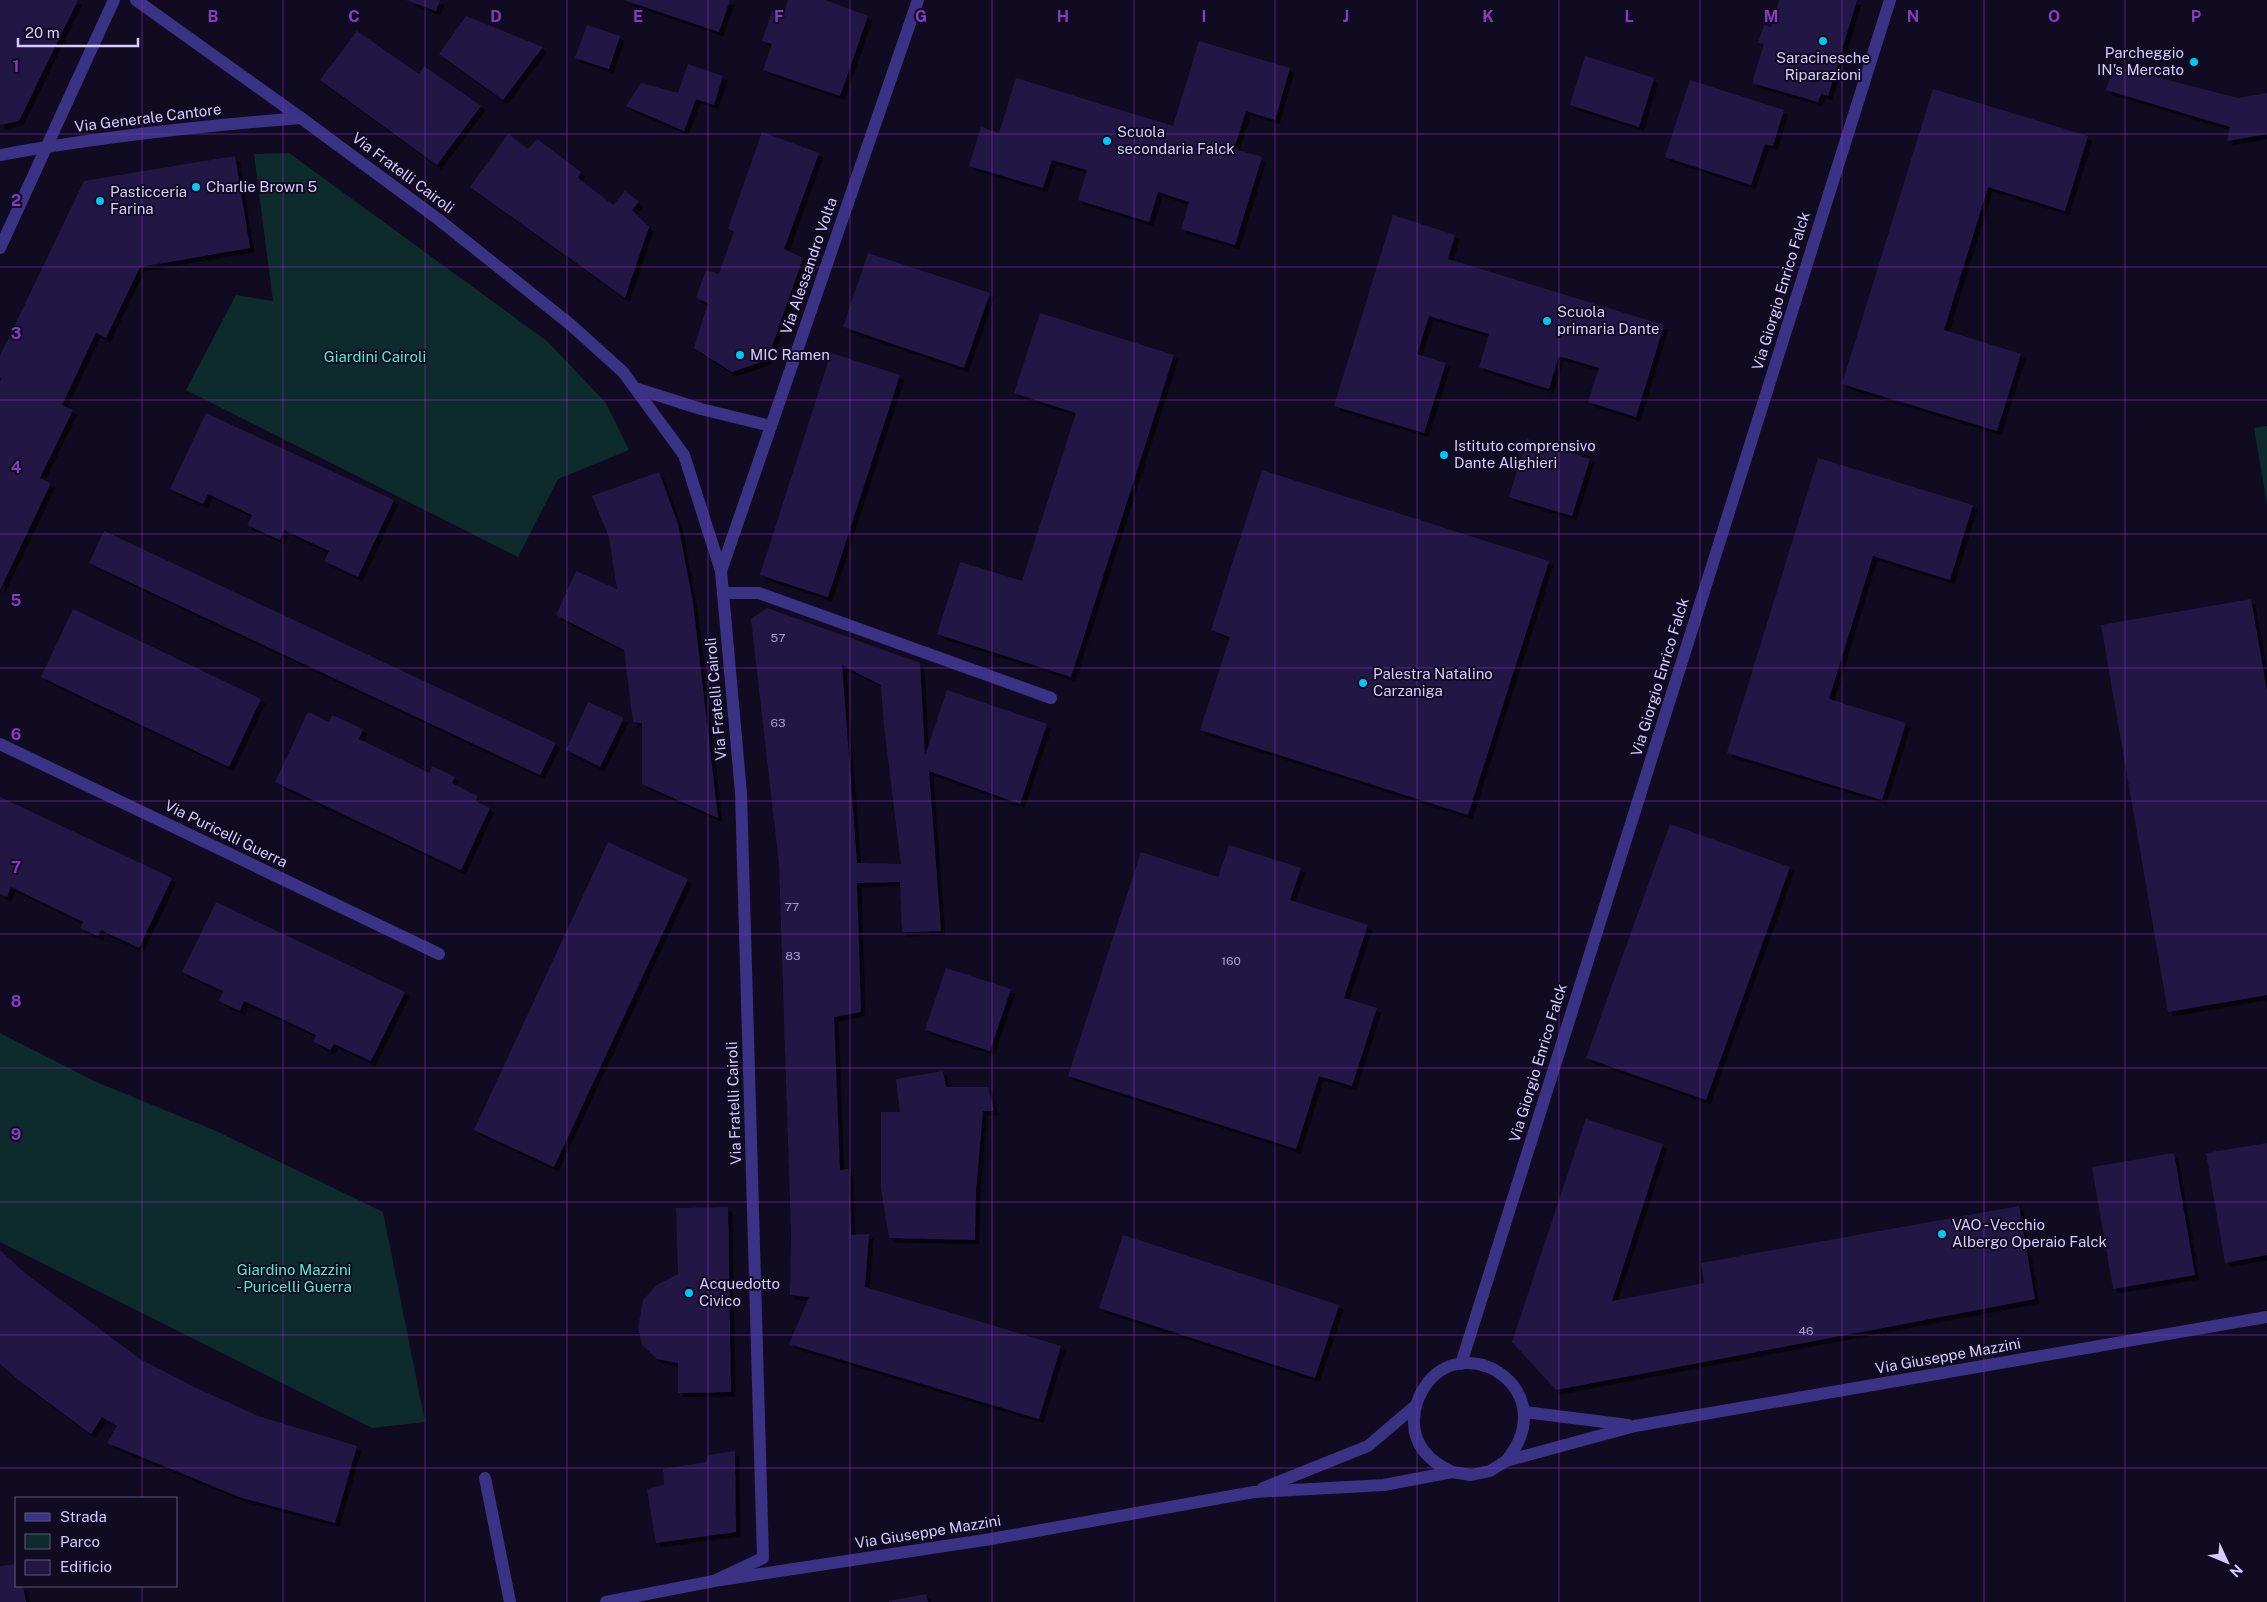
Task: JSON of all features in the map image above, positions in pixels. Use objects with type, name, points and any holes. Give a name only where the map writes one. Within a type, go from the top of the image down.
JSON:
[{"type":"street","points":[[0,248],[114,0]]},
{"type":"street","name":"Via Fratelli Cairoli","points":[[136,0],[438,219],[571,325],[623,372],[638,389],[684,455],[721,571],[742,793],[763,1558],[714,1581]]},
{"type":"street","name":"Via Alessandro Volta","points":[[721,571],[918,0]]},
{"type":"street","name":"Via Giorgio Enrico Falck","points":[[1461,1364],[1890,0]]},
{"type":"street","name":"Via Generale Cantore","points":[[0,155],[46,146],[240,123],[301,118]]},
{"type":"street","points":[[638,389],[701,409],[771,426]]},
{"type":"street","points":[[723,593],[759,593],[1051,698]]},
{"type":"street","name":"Via Puricelli Guerra","points":[[0,744],[439,954]]},
{"type":"street","name":"Via Giuseppe Mazzini","points":[[1506,1461],[1518,1447],[1524,1430],[1525,1412],[1520,1395],[1510,1381],[1495,1370],[1478,1364],[1461,1364],[1445,1369],[1431,1378],[1421,1391],[1414,1406],[1413,1423],[1417,1439],[1425,1453],[1437,1465],[1452,1472],[1471,1475],[1490,1471],[1506,1461],[1635,1426],[2267,1317]]},
{"type":"street","name":"Via Giuseppe Mazzini","points":[[1254,1492],[1368,1446],[1414,1406]]},
{"type":"street","name":"Via Giuseppe Mazzini","points":[[1525,1412],[1635,1426]]},
{"type":"street","name":"Via Giuseppe Mazzini","points":[[606,1602],[714,1581],[991,1539],[1254,1492],[1384,1485],[1452,1472]]},
{"type":"street","points":[[485,1478],[510,1602]]},
{"type":"green space","name":"Giardini Cairoli","points":[[289,153],[547,341],[606,403],[629,450],[558,479],[518,557],[186,390],[236,295],[273,301],[254,154]]},
{"type":"green space","points":[[2267,426],[2267,504],[2254,428]]},
{"type":"green space","name":"Giardino Mazzini - Puricelli Guerra","points":[[0,1033],[96,1082],[214,1130],[383,1212],[425,1422],[372,1428],[0,1242]]},
{"type":"building","points":[[0,0],[78,0],[19,121],[0,125]]},
{"type":"building","points":[[406,0],[440,0],[436,11]]},
{"type":"building","points":[[624,0],[730,0],[719,32]]},
{"type":"building","points":[[788,0],[825,0],[868,16],[840,96],[763,70],[772,44],[762,41],[773,9],[784,13]]},
{"type":"building","points":[[1779,0],[1857,0],[1828,96],[1821,94],[1818,102],[1752,83],[1764,44],[1758,43],[1764,25],[1771,27]]},
{"type":"building","points":[[466,16],[543,47],[503,100],[439,54]]},
{"type":"building","points":[[587,25],[620,36],[609,69],[575,58]]},
{"type":"building","points":[[357,31],[419,74],[424,66],[481,106],[437,165],[320,80]]},
{"type":"building","name":"Scuola secondaria Falck","points":[[1199,41],[1290,68],[1275,120],[1246,111],[1234,149],[1262,157],[1235,245],[1181,229],[1189,202],[1158,192],[1149,222],[1078,200],[1087,170],[1052,160],[1043,188],[969,166],[981,127],[999,133],[1016,78],[1173,126]]},
{"type":"building","points":[[1585,56],[1654,78],[1639,127],[1570,105]]},
{"type":"building","points":[[688,64],[723,76],[714,105],[696,99],[684,131],[626,106],[641,83],[678,93]]},
{"type":"building","points":[[2114,66],[2238,98],[2267,93],[2267,134],[2227,141],[2230,127],[2106,90]]},
{"type":"building","points":[[1690,80],[1784,110],[1773,146],[1765,144],[1751,185],[1665,157]]},
{"type":"building","points":[[1933,89],[2088,136],[2065,211],[1988,187],[1944,330],[2021,354],[1997,431],[1842,384]]},
{"type":"building","points":[[762,132],[819,153],[784,249],[803,258],[767,360],[732,372],[694,348],[708,303],[696,298],[706,270],[719,274],[734,231],[728,229]]},
{"type":"building","points":[[508,134],[528,149],[537,139],[581,172],[578,178],[613,205],[625,191],[639,202],[632,210],[649,227],[625,298],[470,187]]},
{"type":"building","points":[[235,156],[250,248],[140,267],[106,338],[96,333],[62,405],[73,410],[40,478],[51,483],[0,590],[0,382],[2,378],[0,378],[0,356],[84,181]]},
{"type":"building","name":"Scuola primaria Dante","points":[[1393,215],[1455,235],[1448,259],[1664,325],[1636,417],[1588,402],[1599,368],[1559,356],[1549,389],[1479,367],[1489,334],[1429,316],[1417,354],[1446,363],[1424,433],[1334,406]]},
{"type":"building","points":[[868,253],[990,293],[964,368],[843,327]]},
{"type":"building","points":[[1040,313],[1174,355],[1071,677],[937,634],[960,562],[1022,581],[1076,413],[1014,393]]},
{"type":"building","points":[[831,353],[900,375],[828,597],[760,575]]},
{"type":"building","points":[[206,413],[394,500],[358,577],[324,561],[329,551],[284,530],[280,540],[247,525],[252,515],[208,494],[203,504],[170,489]]},
{"type":"building","points":[[1527,439],[1590,459],[1572,516],[1509,497]]},
{"type":"building","points":[[1818,458],[1973,505],[1950,580],[1873,556],[1829,699],[1906,723],[1882,800],[1727,753]]},
{"type":"building","name":"Palestra Natalino Carzaniga","points":[[1262,470],[1549,561],[1468,815],[1200,730],[1230,637],[1211,630]]},
{"type":"building","points":[[659,472],[678,524],[693,603],[718,818],[642,784],[642,723],[633,722],[624,650],[556,615],[576,571],[617,589],[609,537],[592,496]]},
{"type":"building","points":[[104,531],[556,743],[540,775],[89,563]]},
{"type":"building","points":[[2251,599],[2267,691],[2267,995],[2168,1012],[2101,625]]},
{"type":"building","points":[[767,608],[920,663],[925,755],[947,690],[1047,724],[1020,804],[929,771],[941,931],[902,932],[900,882],[857,883],[861,1012],[834,1017],[840,1170],[849,1169],[851,1235],[869,1234],[865,1287],[1061,1346],[1039,1419],[789,1344],[809,1297],[790,1295],[791,1233],[779,864],[751,619]],"holes":[[[842,665],[881,685],[884,726],[901,864],[857,863]]]},
{"type":"building","points":[[73,609],[261,699],[229,767],[41,677]]},
{"type":"building","points":[[588,702],[624,718],[600,767],[566,750]]},
{"type":"building","points":[[308,712],[329,722],[332,715],[363,729],[359,739],[429,773],[432,766],[455,777],[452,783],[478,796],[476,801],[490,808],[461,870],[275,782]]},
{"type":"building","points":[[0,797],[172,878],[139,948],[101,930],[98,936],[80,928],[83,922],[11,887],[7,897],[0,894]]},
{"type":"building","points":[[1670,824],[1790,867],[1706,1100],[1586,1058]]},
{"type":"building","points":[[608,842],[688,879],[554,1167],[474,1130]]},
{"type":"building","points":[[1229,845],[1301,868],[1290,900],[1368,925],[1344,998],[1377,1008],[1352,1086],[1319,1076],[1296,1149],[1068,1076],[1141,852],[1218,877]]},
{"type":"building","points":[[216,902],[405,992],[371,1061],[334,1044],[330,1050],[313,1041],[316,1035],[244,1001],[240,1011],[219,1001],[223,991],[182,972]]},
{"type":"building","points":[[946,968],[1011,989],[990,1051],[925,1030]]},
{"type":"building","points":[[943,1071],[946,1087],[988,1087],[994,1111],[983,1111],[976,1190],[975,1240],[889,1238],[881,1188],[881,1112],[900,1112],[896,1079]]},
{"type":"building","name":"VAO - Vecchio Albergo Operaio Falck","points":[[1586,1119],[1663,1144],[1612,1301],[1704,1283],[1701,1263],[2019,1206],[2035,1299],[1556,1390],[1512,1342]]},
{"type":"building","points":[[2267,1143],[2267,1255],[2225,1263],[2206,1153]]},
{"type":"building","points":[[2174,1153],[2195,1275],[2113,1289],[2092,1167]]},
{"type":"building","name":"Acquedotto Civico","points":[[728,1207],[731,1392],[678,1393],[678,1363],[657,1359],[642,1345],[638,1328],[643,1300],[657,1285],[678,1274],[676,1208]]},
{"type":"building","points":[[1123,1235],[1339,1305],[1315,1378],[1099,1308]]},
{"type":"building","points":[[0,1250],[26,1274],[140,1359],[194,1387],[258,1416],[357,1446],[335,1523],[242,1498],[107,1443],[117,1426],[102,1417],[91,1434],[22,1383],[0,1364]]},
{"type":"building","points":[[735,1451],[736,1532],[656,1543],[647,1489],[664,1485],[663,1469],[706,1462],[708,1455]]},
{"type":"building","points":[[15,1564],[15,1587],[23,1587],[26,1602],[0,1602],[0,1566]]},
{"type":"building","points":[[926,1594],[928,1602],[889,1602],[889,1601]]},
{"type":"place","name":"Saracinesche Riparazioni","points":[[1823,41]]},
{"type":"place","name":"Parcheggio IN's Mercato","points":[[2194,62]]},
{"type":"place","name":"Scuola secondaria Falck","points":[[1107,141]]},
{"type":"place","name":"Charlie Brown 5","points":[[196,187]]},
{"type":"place","name":"Pasticceria Farina","points":[[100,201]]},
{"type":"place","name":"Scuola primaria Dante","points":[[1547,321]]},
{"type":"place","name":"MIC Ramen","points":[[740,355]]},
{"type":"place","name":"Istituto comprensivo Dante Alighieri","points":[[1444,455]]},
{"type":"place","name":"Palestra Natalino Carzaniga","points":[[1363,683]]},
{"type":"place","name":"VAO - Vecchio Albergo Operaio Falck","points":[[1942,1234]]},
{"type":"place","name":"Acquedotto Civico","points":[[689,1293]]}]
